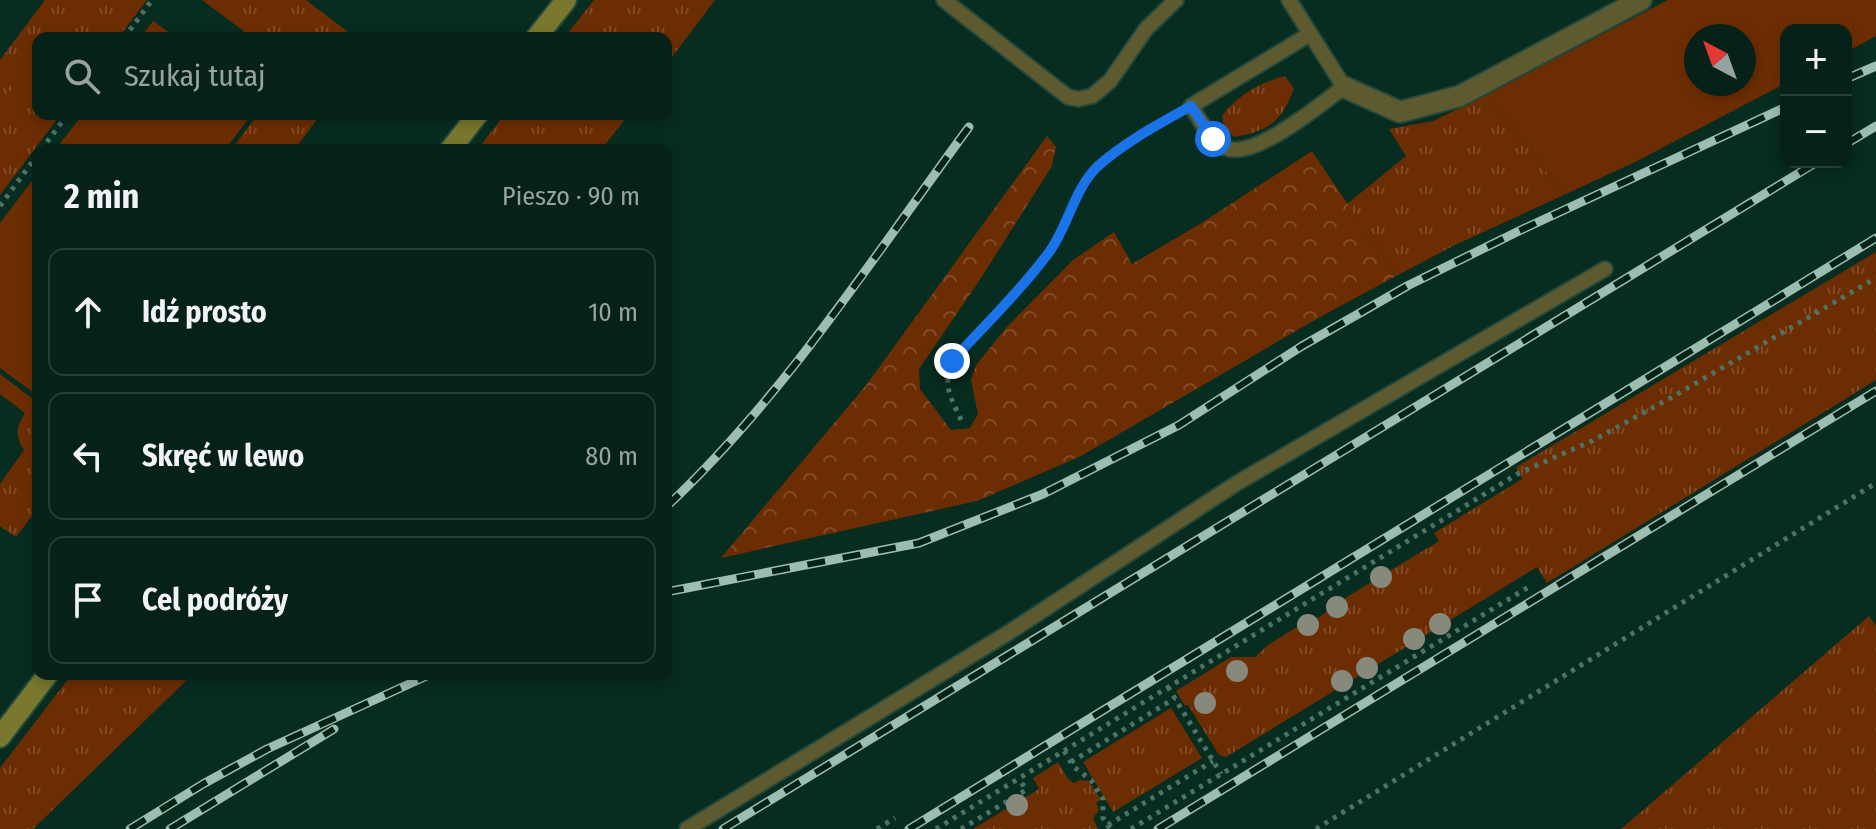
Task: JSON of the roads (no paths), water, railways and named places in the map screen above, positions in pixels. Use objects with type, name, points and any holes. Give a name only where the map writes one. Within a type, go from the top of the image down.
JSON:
[{"type":"street","points":[[541,32],[566,0]]},
{"type":"street","points":[[1344,87],[1400,112],[1460,96],[1641,0]]},
{"type":"street","points":[[455,144],[473,120]]},
{"type":"street","points":[[0,737],[43,680]]},
{"type":"lane","points":[[944,0],[1068,97],[1079,99],[1092,96],[1110,81],[1146,29],[1176,0]]},
{"type":"lane","points":[[1289,0],[1344,87],[1275,135],[1247,149],[1228,149],[1213,139],[1191,106],[1310,34]]},
{"type":"lane","points":[[687,829],[1008,633],[1237,483],[1605,269]]},
{"type":"railway","points":[[1852,76],[1876,66]]},
{"type":"railway","points":[[672,591],[919,543],[1043,494],[1179,425],[1302,346],[1409,285],[1780,110]]},
{"type":"railway","points":[[1852,140],[1876,126]]},
{"type":"railway","points":[[672,501],[709,465],[788,373],[969,127]]},
{"type":"railway","points":[[723,829],[1807,168]]},
{"type":"railway","points":[[909,829],[1876,238]]},
{"type":"railway","points":[[1158,829],[1876,391]]},
{"type":"railway","points":[[130,829],[267,749],[418,680]]},
{"type":"railway","points":[[170,829],[334,729]]}]
